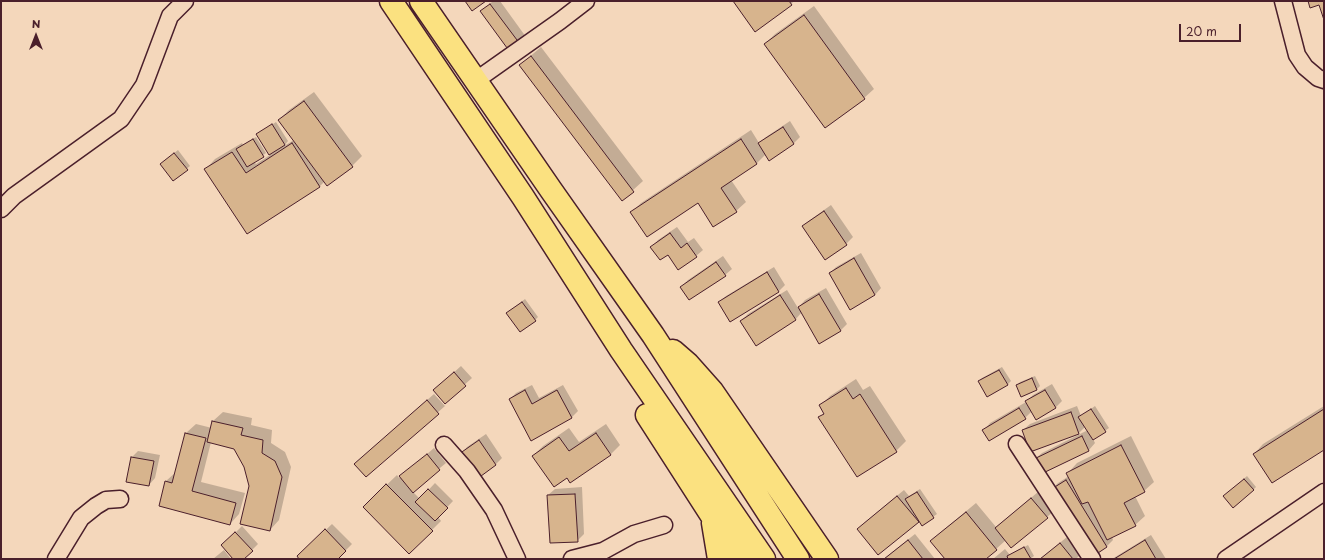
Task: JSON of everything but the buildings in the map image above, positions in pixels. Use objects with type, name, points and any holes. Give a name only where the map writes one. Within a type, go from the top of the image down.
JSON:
[{"type":"main road","points":[[391,1],[523,197],[621,350],[764,559]]},
{"type":"main road","points":[[420,1],[474,81],[653,335],[798,559]]},
{"type":"main road","points":[[653,335],[688,364],[712,391],[827,559]]},
{"type":"main road","points":[[621,350],[628,383],[712,516],[742,559]]},
{"type":"main road","points":[[712,516],[719,559]]},
{"type":"street","points":[[1,209],[14,196],[121,119],[144,85],[170,16],[184,1]]},
{"type":"street","points":[[474,81],[586,1]]},
{"type":"street","points":[[1283,1],[1297,55],[1305,67],[1318,78],[1324,80]]},
{"type":"street","points":[[1017,444],[1092,559]]},
{"type":"street","points":[[444,445],[467,471],[494,510],[517,559]]},
{"type":"street","points":[[1226,559],[1324,492]]},
{"type":"street","points":[[56,559],[81,518],[106,500],[120,499]]},
{"type":"street","points":[[572,559],[603,551],[634,534],[664,525]]}]
